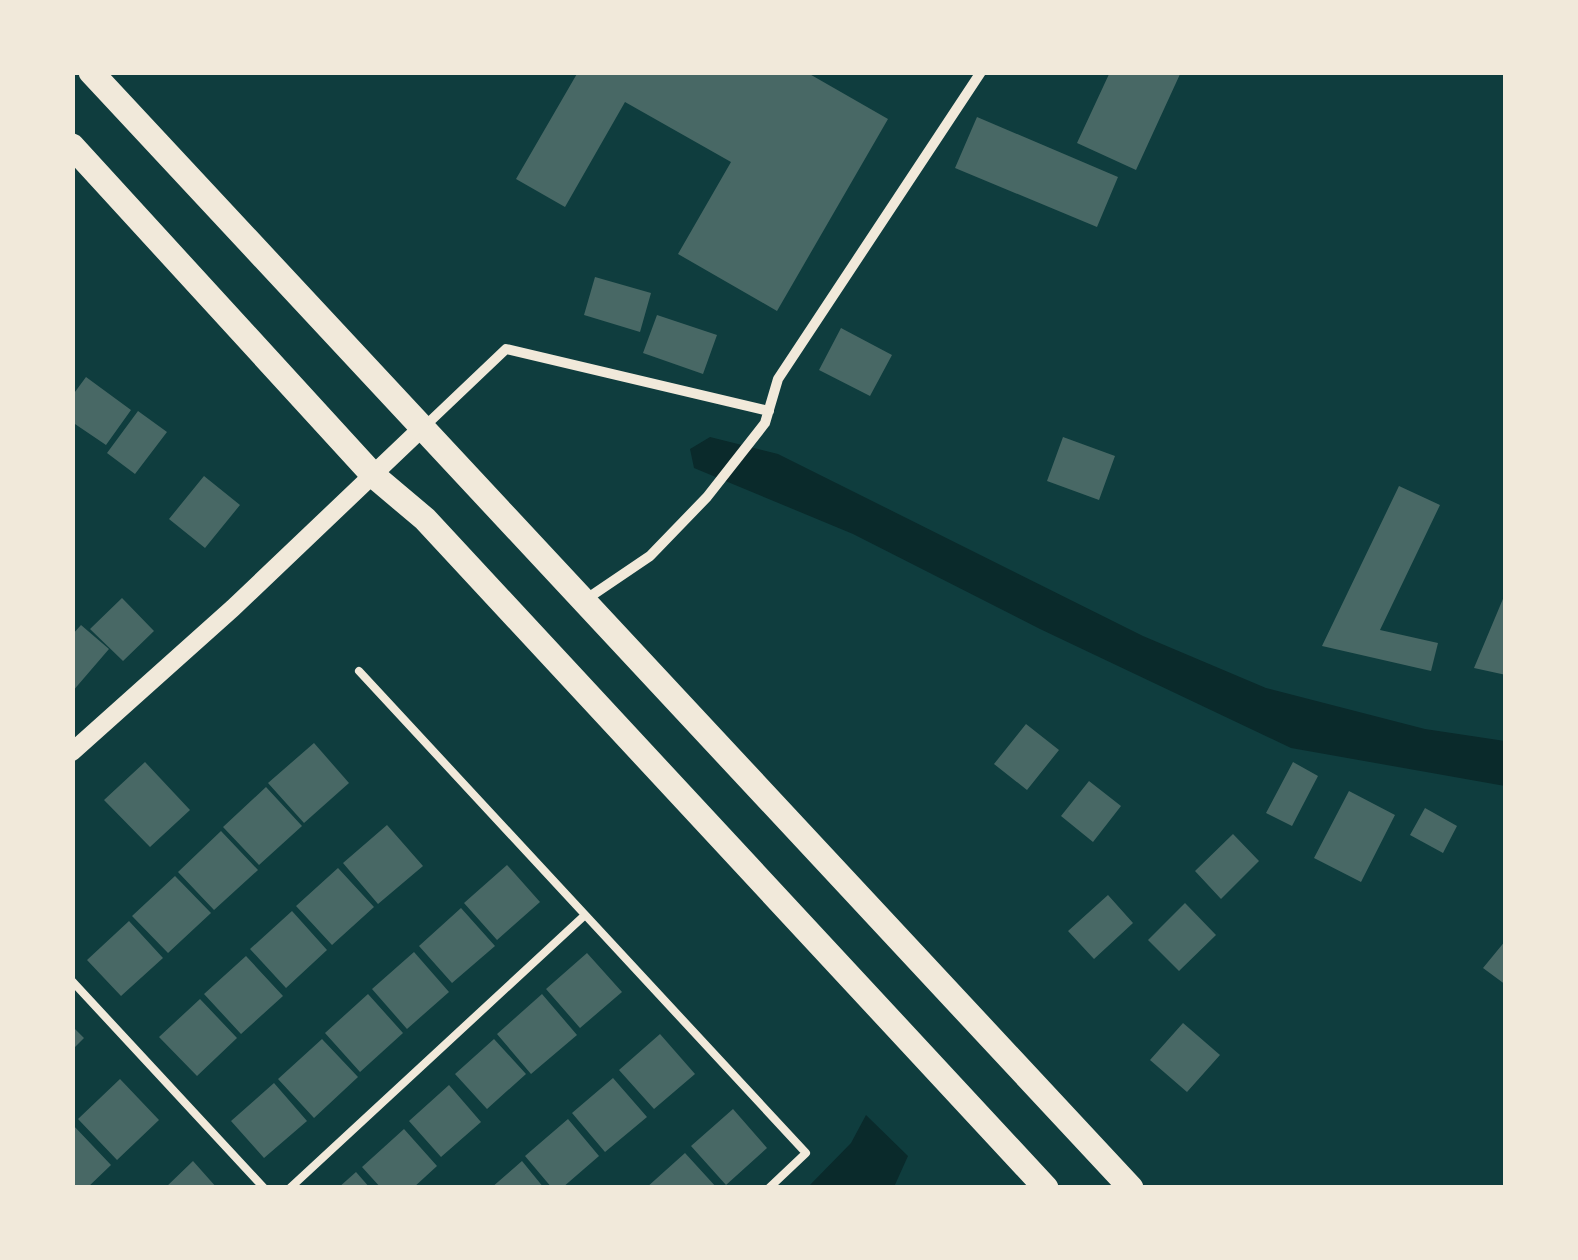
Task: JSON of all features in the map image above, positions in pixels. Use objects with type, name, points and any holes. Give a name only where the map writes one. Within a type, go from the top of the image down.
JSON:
[{"type":"main road","points":[[91,72],[1131,1188]]},
{"type":"main road","points":[[72,146],[374,476],[425,519],[1046,1188]]},
{"type":"street","points":[[584,600],[650,556],[708,497],[766,423],[778,379],[980,72]]},
{"type":"street","points":[[72,752],[374,476],[506,349],[769,411]]},
{"type":"lane","points":[[359,671],[806,1152],[768,1188]]},
{"type":"lane","points":[[290,1188],[585,915]]},
{"type":"lane","points":[[72,981],[264,1188]]},
{"type":"water","points":[[710,437],[778,454],[1143,636],[1266,688],[1425,729],[1505,741],[1505,786],[1291,748],[1040,629],[853,534],[694,468],[690,449]]},
{"type":"water","points":[[866,1115],[908,1156],[894,1187],[808,1187],[851,1143]]},
{"type":"building","points":[[578,72],[806,72],[888,119],[777,311],[678,254],[731,162],[625,102],[565,207],[516,179]]},
{"type":"building","points":[[1110,72],[1181,72],[1136,170],[1077,143]]},
{"type":"building","points":[[977,117],[1118,177],[1097,227],[955,168]]},
{"type":"building","points":[[595,277],[651,293],[640,332],[584,315]]},
{"type":"building","points":[[657,315],[717,335],[703,374],[643,353]]},
{"type":"building","points":[[841,328],[892,355],[870,396],[819,370]]},
{"type":"building","points":[[86,377],[131,410],[106,445],[72,422],[72,396]]},
{"type":"building","points":[[138,411],[167,432],[135,474],[107,453]]},
{"type":"building","points":[[1063,437],[1115,456],[1099,500],[1047,481]]},
{"type":"building","points":[[204,476],[240,505],[205,548],[169,519]]},
{"type":"building","points":[[1399,486],[1440,505],[1380,630],[1438,643],[1431,671],[1322,646]]},
{"type":"building","points":[[1506,594],[1506,675],[1474,668]]},
{"type":"building","points":[[122,598],[154,631],[123,661],[90,629]]},
{"type":"building","points":[[81,625],[109,649],[72,692],[72,635]]},
{"type":"building","points":[[1026,724],[1059,750],[1027,790],[994,764]]},
{"type":"building","points":[[314,743],[349,783],[304,823],[268,783]]},
{"type":"building","points":[[145,762],[190,810],[150,847],[104,800]]},
{"type":"building","points":[[1293,762],[1318,776],[1292,826],[1266,813]]},
{"type":"building","points":[[1089,781],[1121,806],[1093,842],[1061,816]]},
{"type":"building","points":[[266,787],[302,826],[259,865],[223,827]]},
{"type":"building","points":[[1349,791],[1395,815],[1361,882],[1314,858]]},
{"type":"building","points":[[1425,808],[1457,826],[1443,853],[1410,835]]},
{"type":"building","points":[[387,825],[423,866],[378,904],[343,863]]},
{"type":"building","points":[[221,831],[258,870],[214,910],[178,872]]},
{"type":"building","points":[[1233,834],[1259,861],[1221,899],[1195,871]]},
{"type":"building","points":[[507,865],[540,902],[497,940],[464,903]]},
{"type":"building","points":[[338,868],[374,907],[332,945],[296,906]]},
{"type":"building","points":[[175,876],[211,913],[168,953],[132,916]]},
{"type":"building","points":[[1108,895],[1133,923],[1094,959],[1068,931]]},
{"type":"building","points":[[1185,903],[1216,935],[1179,971],[1148,940]]},
{"type":"building","points":[[461,908],[495,946],[452,983],[419,946]]},
{"type":"building","points":[[292,911],[327,950],[286,988],[250,949]]},
{"type":"building","points":[[129,921],[163,958],[121,996],[87,960]]},
{"type":"building","points":[[1506,940],[1506,985],[1483,968]]},
{"type":"building","points":[[414,952],[449,992],[407,1029],[372,989]]},
{"type":"building","points":[[587,953],[622,992],[580,1028],[546,989]]},
{"type":"building","points":[[246,956],[283,996],[241,1034],[204,994]]},
{"type":"building","points":[[368,994],[403,1033],[360,1072],[325,1033]]},
{"type":"building","points":[[542,994],[577,1035],[531,1074],[497,1034]]},
{"type":"building","points":[[200,999],[237,1038],[197,1076],[159,1037]]},
{"type":"building","points":[[1183,1023],[1220,1055],[1187,1092],[1150,1060]]},
{"type":"building","points":[[72,1026],[84,1038],[72,1050]]},
{"type":"building","points":[[660,1034],[695,1074],[654,1109],[619,1070]]},
{"type":"building","points":[[322,1039],[358,1077],[314,1118],[278,1079]]},
{"type":"building","points":[[494,1039],[526,1074],[487,1109],[455,1074]]},
{"type":"building","points":[[613,1078],[647,1117],[605,1152],[572,1113]]},
{"type":"building","points":[[120,1079],[159,1120],[117,1160],[78,1119]]},
{"type":"building","points":[[274,1083],[307,1121],[264,1158],[231,1121]]},
{"type":"building","points":[[449,1085],[481,1122],[441,1157],[409,1121]]},
{"type":"building","points":[[733,1109],[767,1148],[726,1185],[691,1146]]},
{"type":"building","points":[[568,1119],[599,1156],[562,1188],[552,1188],[525,1156]]},
{"type":"building","points":[[72,1124],[111,1165],[87,1188],[72,1188]]},
{"type":"building","points":[[404,1129],[437,1166],[413,1188],[381,1188],[362,1167]]},
{"type":"building","points":[[685,1153],[717,1188],[646,1188]]},
{"type":"building","points":[[193,1161],[217,1188],[165,1188]]},
{"type":"building","points":[[522,1161],[544,1188],[491,1188]]},
{"type":"building","points":[[356,1172],[370,1188],[338,1188]]}]
